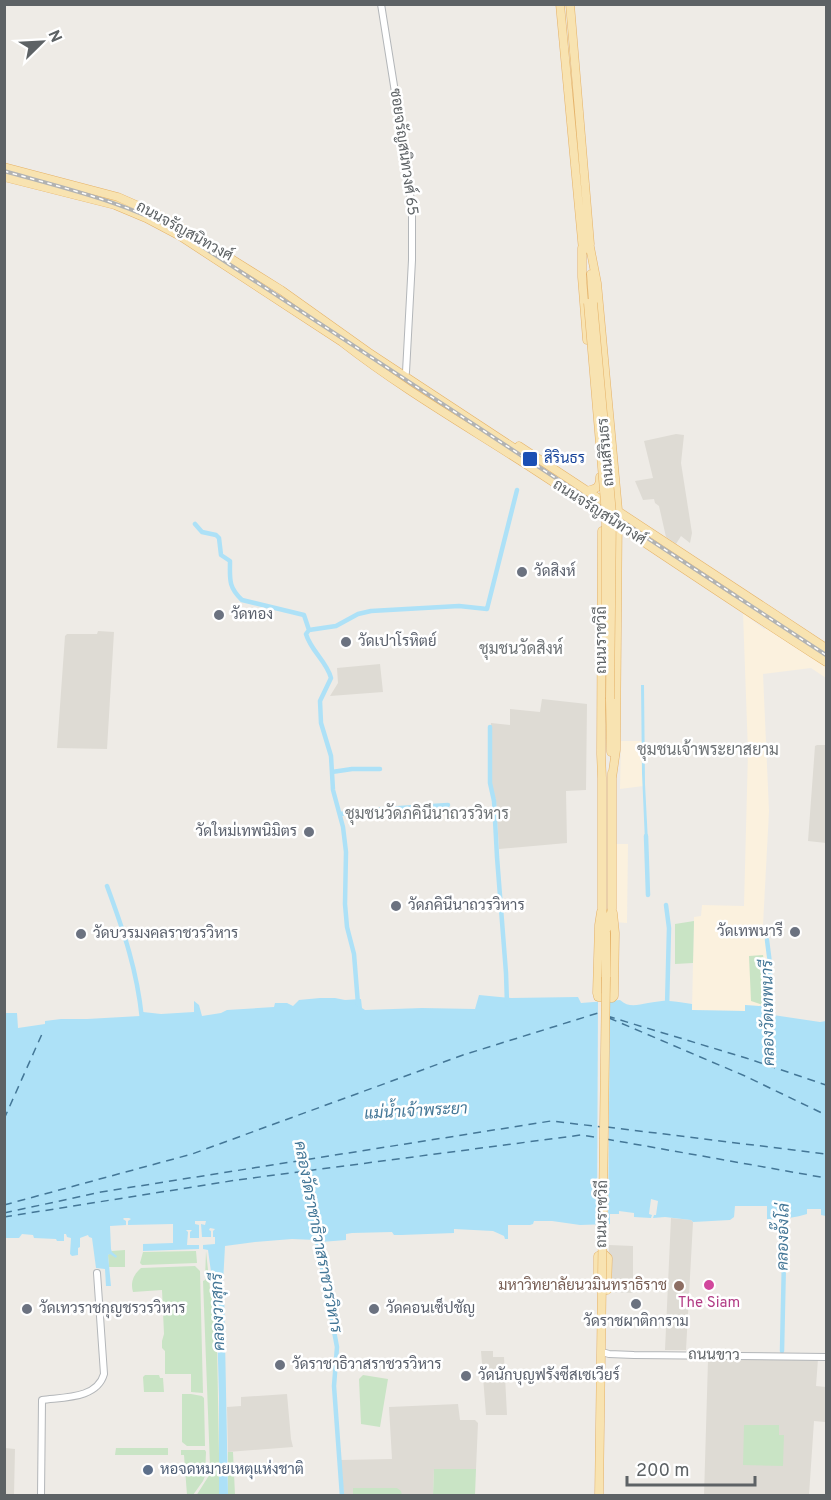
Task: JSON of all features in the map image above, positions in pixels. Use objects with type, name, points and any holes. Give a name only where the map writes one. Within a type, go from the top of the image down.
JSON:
[{"type":"main road","name":"ถนนสิรินธร","points":[[560,4],[582,248],[591,303]]},
{"type":"main road","name":"ถนนสิรินธร","points":[[570,4],[589,242],[591,303],[606,514],[608,699]]},
{"type":"main road","name":"ถนนจรัญสนิทวงศ์","points":[[4,167],[118,197],[157,219]]},
{"type":"main road","name":"ถนนจรัญสนิทวงศ์","points":[[4,177],[115,205],[185,230],[273,285],[366,355],[520,453]]},
{"type":"main road","name":"ถนนสิรินธร","points":[[589,242],[597,284],[619,525]]},
{"type":"main road","name":"ถนนสิรินธร","points":[[582,248],[583,294],[602,501]]},
{"type":"main road","name":"ถนนจรัญสนิทวงศ์","points":[[344,339],[369,348],[406,372],[667,543],[826,652]]},
{"type":"main road","name":"ถนนจรัญสนิทวงศ์","points":[[344,339],[363,358],[826,662]]},
{"type":"main road","points":[[596,431],[603,440],[607,440],[612,432]]},
{"type":"main road","points":[[530,468],[534,469],[538,466],[534,456]]},
{"type":"main road","points":[[586,491],[598,487],[600,477]]},
{"type":"main road","name":"ถนนราชวิถี","points":[[599,1496],[601,1359],[605,1353],[602,1281],[606,933],[602,909],[602,501]]},
{"type":"main road","name":"ถนนราชวิถี","points":[[612,778],[616,750],[619,525]]},
{"type":"main road","points":[[665,556],[660,546],[667,543]]},
{"type":"main road","name":"ถนนจรัญสนิทวงศ์","points":[[700,572],[826,652]]},
{"type":"main road","name":"ถนนราชวิถี","points":[[606,933],[612,909],[612,778],[608,699]]},
{"type":"main road","name":"ถนนราชวิถี","points":[[602,778],[608,699]]},
{"type":"main road","points":[[602,909],[598,925],[597,981],[598,997],[604,999],[614,998],[615,933],[612,909]]},
{"type":"main road","points":[[603,1253],[608,1258],[605,1353],[598,1344],[598,1256],[603,1253]]},
{"type":"street","name":"ซอยจรัญสนิทวงศ์ 65","points":[[381,4],[411,200],[412,260],[406,372]]},
{"type":"street","points":[[41,1496],[42,1400],[89,1392],[96,1388],[104,1374],[97,1273]]},
{"type":"street","name":"ถนนขาว","points":[[605,1353],[826,1357]]},
{"type":"shaded area","points":[[676,434],[684,435],[681,463],[692,533],[690,543],[681,536],[676,544],[666,537],[659,506],[654,499],[643,500],[635,481],[653,478],[644,441]]},
{"type":"shaded area","points":[[743,613],[764,629],[770,627],[826,664],[826,678],[811,668],[763,674],[769,811],[763,925],[768,950],[772,1004],[745,1005],[745,1011],[692,1010],[694,917],[701,916],[702,905],[744,906],[748,752]]},
{"type":"shaded area","points":[[98,631],[114,632],[107,749],[57,748],[65,636],[67,634],[97,634]]},
{"type":"shaded area","points":[[380,664],[383,692],[330,696],[338,683],[337,668]]},
{"type":"shaded area","points":[[542,699],[587,704],[586,790],[566,791],[567,843],[499,849],[496,801],[490,772],[491,723],[510,725],[510,709],[540,712]]},
{"type":"shaded area","points":[[621,741],[642,741],[643,786],[620,789]]},
{"type":"shaded area","points":[[826,745],[826,843],[808,841],[815,746]]},
{"type":"shaded area","points":[[616,844],[628,844],[627,923],[615,922]]},
{"type":"shaded area","name":"มหาวิทยาลัยนวมินทราธิราช","points":[[671,1218],[693,1222],[686,1350],[665,1350]]},
{"type":"shaded area","points":[[609,1245],[633,1246],[633,1293],[608,1292]]},
{"type":"shaded area","points":[[481,1351],[493,1351],[493,1357],[504,1357],[507,1415],[486,1415]]},
{"type":"shaded area","points":[[818,1359],[816,1386],[826,1387],[825,1422],[814,1421],[809,1495],[704,1496],[708,1360]]},
{"type":"shaded area","points":[[287,1394],[293,1447],[228,1452],[227,1407],[241,1406],[241,1397]]},
{"type":"shaded area","points":[[458,1404],[460,1420],[475,1420],[478,1423],[476,1469],[434,1469],[433,1495],[344,1495],[340,1460],[392,1459],[389,1407]]},
{"type":"shaded area","points":[[5,1448],[15,1449],[14,1495],[5,1495]]},
{"type":"green space","points":[[694,921],[693,963],[675,964],[675,924]]},
{"type":"green space","points":[[763,955],[769,994],[763,1005],[751,1001],[749,956]]},
{"type":"green space","points":[[125,1250],[125,1267],[109,1267],[108,1255],[112,1251]]},
{"type":"green space","points":[[196,1251],[197,1263],[142,1265],[140,1263],[143,1252]]},
{"type":"green space","points":[[206,1251],[210,1289],[216,1288],[219,1495],[196,1496],[208,1477],[210,1466],[203,1281],[205,1280]]},
{"type":"green space","points":[[195,1266],[200,1271],[203,1393],[191,1392],[191,1374],[165,1374],[165,1351],[162,1348],[164,1334],[162,1290],[133,1292],[132,1288],[133,1278],[141,1268]]},
{"type":"green space","points":[[159,1375],[163,1378],[164,1392],[144,1392],[143,1377]]},
{"type":"green space","points":[[363,1375],[388,1379],[380,1427],[361,1424],[359,1379]]},
{"type":"green space","points":[[182,1394],[204,1398],[205,1446],[187,1446],[182,1442]]},
{"type":"green space","points":[[744,1425],[779,1425],[779,1435],[784,1435],[783,1466],[743,1465]]},
{"type":"green space","points":[[116,1448],[168,1448],[168,1455],[115,1455]]},
{"type":"green space","points":[[181,1450],[205,1450],[206,1452],[205,1476],[193,1495],[187,1495],[184,1455],[181,1455]]},
{"type":"green space","points":[[228,1452],[233,1452],[235,1495],[228,1495]]},
{"type":"green space","points":[[434,1469],[476,1469],[475,1495],[433,1495]]},
{"type":"green space","points":[[353,1488],[397,1488],[402,1495],[353,1495]]},
{"type":"water","points":[[641,685],[644,685],[648,842],[645,842]]},
{"type":"water","points":[[479,995],[511,998],[578,997],[581,1003],[620,1000],[633,1005],[669,1001],[692,1004],[692,1010],[745,1011],[745,1005],[772,1004],[773,1015],[826,1021],[826,1216],[821,1215],[821,1209],[807,1209],[807,1214],[782,1219],[767,1219],[767,1206],[735,1206],[734,1217],[730,1220],[693,1222],[665,1217],[653,1218],[656,1215],[658,1201],[651,1199],[649,1214],[652,1215],[651,1218],[634,1217],[634,1213],[619,1211],[619,1214],[610,1214],[610,1224],[580,1225],[534,1221],[530,1225],[508,1225],[508,1239],[493,1231],[454,1229],[454,1233],[394,1235],[392,1232],[352,1233],[346,1234],[346,1240],[321,1242],[292,1239],[225,1246],[223,1283],[228,1495],[219,1495],[216,1288],[213,1286],[208,1250],[203,1249],[203,1245],[215,1244],[213,1231],[215,1229],[210,1228],[209,1230],[211,1237],[202,1237],[201,1224],[205,1225],[206,1221],[195,1221],[195,1224],[199,1225],[199,1238],[190,1238],[192,1230],[186,1230],[188,1232],[187,1245],[199,1245],[199,1249],[143,1251],[143,1244],[173,1243],[173,1224],[128,1225],[131,1219],[124,1218],[126,1225],[110,1226],[111,1249],[117,1256],[116,1258],[108,1255],[111,1286],[106,1286],[105,1269],[96,1268],[92,1238],[88,1235],[80,1238],[78,1255],[72,1256],[70,1254],[71,1238],[66,1234],[64,1234],[64,1241],[34,1238],[33,1235],[22,1234],[19,1238],[5,1238],[5,1013],[17,1013],[18,1028],[61,1019],[140,1016],[143,1012],[161,1014],[194,1012],[194,1001],[199,1005],[202,1016],[227,1010],[274,1007],[275,1003],[287,1003],[293,1006],[299,1000],[320,998],[361,999],[362,1008],[365,1010],[475,1009]]},
{"type":"pier","points":[[598,998],[610,998],[608,1228],[597,1228]]},
{"type":"waterway","points":[[358,1004],[354,954],[347,927],[345,904],[346,852],[343,827],[333,790],[331,756],[321,723],[320,701],[331,678],[306,634],[309,630],[336,626],[358,614],[371,611],[459,606],[487,609],[517,490]]},
{"type":"waterway","points":[[195,524],[202,532],[216,535],[219,538],[221,555],[230,561],[232,587],[242,600],[304,615],[309,630]]},
{"type":"waterway","points":[[490,727],[490,783],[494,801],[507,1004]]},
{"type":"waterway","points":[[332,772],[380,769]]},
{"type":"waterway","points":[[340,814],[448,805]]},
{"type":"waterway","points":[[646,836],[648,895]]},
{"type":"waterway","points":[[107,886],[129,951],[142,1019]]},
{"type":"waterway","points":[[666,905],[669,928],[667,1007]]},
{"type":"waterway","name":"คลองวัดเทพนารี","points":[[767,940],[771,1009]]},
{"type":"waterway","name":"คลองอั๊งโล่","points":[[782,1351],[785,1213]]},
{"type":"waterway","name":"คลองวัดราชาธิวาสราชวรวิหาร","points":[[316,1236],[337,1347],[334,1386],[342,1496]]},
{"type":"ferry route","points":[[4,1205],[192,1154],[463,1055],[598,1013],[603,1014]]},
{"type":"ferry route","points":[[607,1016],[826,1085]]},
{"type":"ferry route","points":[[609,1018],[745,1076],[826,1115]]},
{"type":"ferry route","points":[[4,1119],[42,1034]]},
{"type":"ferry route","points":[[4,1213],[101,1192],[551,1121],[602,1127]]},
{"type":"ferry route","points":[[607,1127],[826,1154]]},
{"type":"ferry route","points":[[4,1217],[237,1180],[581,1135],[601,1138]]},
{"type":"ferry route","points":[[606,1139],[826,1178]]},
{"type":"tunnel","points":[[520,452],[605,507]]},
{"type":"tunnel","points":[[613,517],[699,573]]},
{"type":"railway","points":[[4,171],[116,204],[180,232],[826,655]]},
{"type":"place","name":"สิรินธร","points":[[530,459]]},
{"type":"place","name":"วัดสิงห์","points":[[522,572]]},
{"type":"place","name":"วัดทอง","points":[[219,615]]},
{"type":"place","name":"วัดเปาโรหิตย์","points":[[346,642]]},
{"type":"place","name":"วัดใหม่เทพนิมิตร","points":[[309,832]]},
{"type":"place","name":"วัดภคินีนาถวรวิหาร","points":[[396,906]]},
{"type":"place","name":"วัดเทพนารี","points":[[795,932]]},
{"type":"place","name":"วัดบวรมงคลราชวรวิหาร","points":[[81,934]]},
{"type":"place","name":"The Siam","points":[[709,1285]]},
{"type":"place","name":"มหาวิทยาลัยนวมินทราธิราช","points":[[679,1286]]},
{"type":"place","name":"วัดราชผาติการาม","points":[[636,1304]]},
{"type":"place","name":"วัดเทวราชกุญชรวรวิหาร","points":[[27,1309]]},
{"type":"place","name":"วัดคอนเซ็ปชัญ","points":[[374,1309]]},
{"type":"place","name":"วัดราชาธิวาสราชวรวิหาร","points":[[280,1365]]},
{"type":"place","name":"วัดนักบุญฟรังซีสเซเวียร์","points":[[466,1376]]},
{"type":"place","name":"หอจดหมายเหตุแห่งชาติ","points":[[148,1470]]},
{"type":"district","name":"ชุมชนวัดสิงห์","points":[[521,650]]},
{"type":"district","name":"ชุมชนเจ้าพระยาสยาม","points":[[708,751]]},
{"type":"district","name":"ชุมชนวัดภคินีนาถวรวิหาร","points":[[427,815]]},
{"type":"water label","name":"แม่น้ำเจ้าพระยา","points":[[416,1112]]},
{"type":"water label","name":"คลองวาสุกรี","points":[[219,1312]]}]
